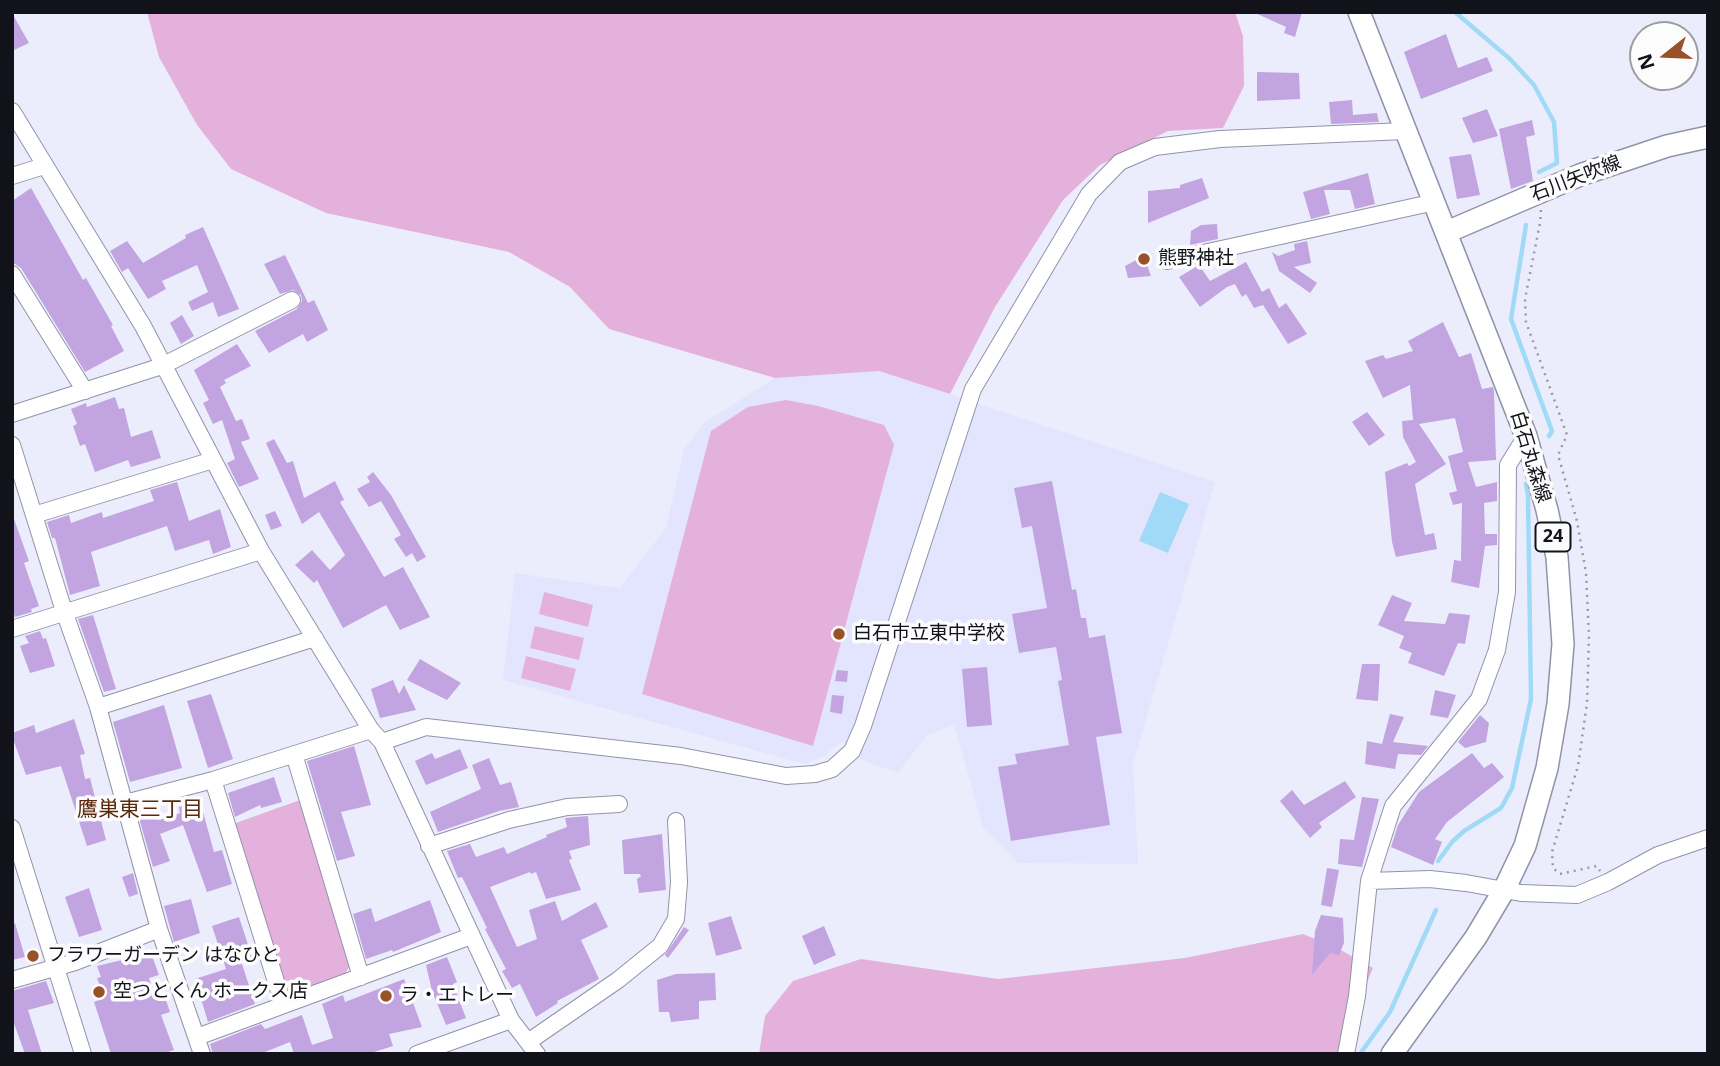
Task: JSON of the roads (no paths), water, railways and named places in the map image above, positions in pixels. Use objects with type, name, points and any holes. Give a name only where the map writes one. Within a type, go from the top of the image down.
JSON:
[{"type":"main road","name":"白石丸森線","points":[[1359,12],[1526,436],[1557,557],[1563,644],[1558,704],[1547,768],[1525,845],[1504,890],[1476,937],[1392,1054]]},
{"type":"main road","name":"石川矢吹線","points":[[1447,232],[1580,175],[1667,146],[1708,137]]},
{"type":"street","points":[[12,111],[143,326],[261,551],[376,736],[512,1020],[532,1048],[660,946],[676,919],[679,882],[676,821]]},
{"type":"street","points":[[125,803],[213,780],[294,754],[426,727],[681,756],[786,776],[815,774],[831,769],[852,751],[863,726],[973,390],[1089,194],[1120,162],[1155,147],[1184,142],[1405,131]]},
{"type":"street","points":[[12,176],[44,166]]},
{"type":"street","points":[[1167,261],[1435,202]]},
{"type":"street","points":[[12,274],[85,391]]},
{"type":"street","points":[[12,414],[162,366],[292,300]]},
{"type":"street","points":[[1346,1054],[1357,996],[1369,881],[1393,806],[1479,699],[1497,650],[1507,592],[1508,465],[1526,436]]},
{"type":"street","points":[[12,445],[64,611],[98,707],[159,929],[202,1054]]},
{"type":"street","points":[[34,515],[212,460]]},
{"type":"street","points":[[12,629],[261,551]]},
{"type":"street","points":[[98,707],[315,638]]},
{"type":"street","points":[[294,754],[361,977]]},
{"type":"street","points":[[213,780],[283,1004]]},
{"type":"street","points":[[429,846],[509,820],[544,812],[567,807],[619,804]]},
{"type":"street","points":[[12,828],[83,1054]]},
{"type":"street","points":[[1369,881],[1430,879],[1521,893],[1577,895],[1658,855],[1708,838]]},
{"type":"street","points":[[12,980],[56,968],[159,929]]},
{"type":"street","points":[[197,1037],[471,936]]},
{"type":"street","points":[[416,1054],[512,1020]]},
{"type":"water","points":[[1160,492],[1189,504],[1168,553],[1139,541]]},
{"type":"waterway","points":[[1455,12],[1510,59],[1534,85],[1554,122],[1557,163],[1539,172]]},
{"type":"waterway","points":[[1526,225],[1511,319],[1552,431],[1549,436]]},
{"type":"waterway","points":[[1438,861],[1464,831],[1501,808],[1512,788],[1531,699],[1526,484]]},
{"type":"waterway","points":[[1360,1054],[1390,1012],[1436,910]]},
{"type":"place","name":"熊野神社","points":[[1144,259]]},
{"type":"place","name":"白石市立東中学校","points":[[839,634]]},
{"type":"place","name":"フラワーガーデン はなひと","points":[[33,956]]},
{"type":"place","name":"空つとくん ホークス店","points":[[99,992]]},
{"type":"place","name":"ラ・エトレー","points":[[386,996]]},
{"type":"district","name":"鷹巣東三丁目","points":[[140,810]]}]
